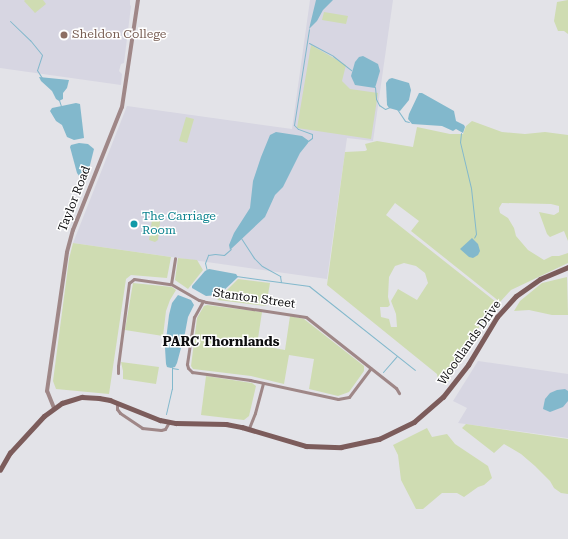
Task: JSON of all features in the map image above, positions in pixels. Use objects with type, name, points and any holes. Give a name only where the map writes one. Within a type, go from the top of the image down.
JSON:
[{"type":"main road","name":"Woodlands Drive","points":[[0,470],[10,453],[23,437],[54,408],[70,400],[82,398],[99,398],[116,402],[149,417],[169,422],[226,424],[249,428],[287,442],[324,447],[361,444],[398,432],[427,413],[443,397],[468,365],[497,317],[516,296],[540,278],[568,267]]},
{"type":"street","name":"Taylor Road","points":[[54,408],[48,391],[67,252],[73,230],[122,107],[138,0]]},
{"type":"street","points":[[171,284],[175,258]]},
{"type":"street","name":"Stanton Street","points":[[118,373],[130,281],[134,279],[171,284],[203,301],[306,317],[396,388],[399,393]]},
{"type":"street","points":[[203,301],[194,317],[188,368],[192,372],[263,383],[333,399],[343,399],[349,397],[371,368]]},
{"type":"street","points":[[249,428],[255,413],[263,383]]},
{"type":"street","points":[[116,402],[120,413],[142,428],[161,430],[165,429],[169,422]]},
{"type":"shaded area","name":"Sheldon College","points":[[0,0],[130,0],[131,6],[124,63],[121,64],[119,71],[122,74],[121,85],[0,68]]},
{"type":"shaded area","points":[[310,0],[393,0],[373,141],[347,138],[327,279],[73,243],[127,106],[292,129]]},
{"type":"shaded area","points":[[478,361],[568,374],[568,438],[458,423],[467,408],[453,401]]},
{"type":"green space","points":[[43,0],[46,4],[35,13],[24,1]]},
{"type":"green space","points":[[568,0],[568,34],[564,31],[558,31],[554,21],[557,2]]},
{"type":"green space","points":[[324,12],[348,16],[346,24],[322,20]]},
{"type":"green space","points":[[311,45],[346,65],[342,81],[350,89],[378,93],[371,139],[297,128]]},
{"type":"green space","points":[[186,117],[194,119],[187,143],[179,141]]},
{"type":"green space","points":[[472,121],[502,132],[525,134],[545,132],[568,135],[568,241],[564,231],[550,237],[547,234],[539,212],[554,215],[559,212],[559,206],[551,204],[502,203],[499,208],[500,213],[508,218],[514,228],[516,236],[528,250],[544,260],[552,256],[559,256],[568,253],[568,263],[511,290],[500,302],[411,231],[419,221],[395,203],[386,215],[496,302],[469,342],[448,382],[444,385],[438,379],[437,374],[327,285],[345,152],[365,151],[367,150],[365,144],[377,141],[413,147],[417,127],[450,134],[463,134],[466,126]],"holes":[[[404,263],[416,266],[425,273],[428,283],[417,300],[398,289],[391,301],[396,314],[397,327],[391,327],[389,319],[381,317],[380,307],[388,307],[390,305],[388,297],[389,277],[395,266]]]},
{"type":"green space","points":[[154,218],[159,219],[160,222],[158,240],[155,242],[149,240],[152,220]]},
{"type":"green space","points":[[73,243],[171,257],[167,278],[131,275],[126,279],[109,394],[56,389],[53,381],[69,259]]},
{"type":"green space","points":[[178,258],[197,260],[203,270],[188,289],[175,280]]},
{"type":"green space","points":[[567,277],[568,315],[552,315],[529,310],[514,311],[520,301],[542,283]]},
{"type":"green space","points":[[238,279],[270,283],[266,306],[217,300]]},
{"type":"green space","points":[[133,283],[172,287],[176,290],[166,311],[163,336],[125,330]]},
{"type":"green space","points":[[207,305],[262,312],[257,345],[285,350],[290,316],[304,319],[364,366],[364,371],[349,392],[338,396],[309,389],[314,359],[289,355],[284,384],[251,376],[193,369],[191,366],[197,318],[204,306]]},
{"type":"green space","points":[[121,362],[159,367],[156,384],[123,379]]},
{"type":"green space","points":[[206,376],[252,383],[256,386],[249,416],[244,420],[201,415]]},
{"type":"green space","points":[[466,424],[568,439],[568,494],[561,493],[554,488],[550,481],[535,466],[521,454],[504,444],[494,453],[462,428]]},
{"type":"green space","points":[[427,428],[432,437],[447,434],[455,444],[488,466],[492,478],[484,485],[478,487],[464,497],[457,493],[442,493],[423,509],[416,509],[401,480],[398,455],[393,445]]},
{"type":"water","points":[[316,0],[333,0],[323,10],[317,21],[309,29]]},
{"type":"water","points":[[363,56],[378,64],[380,71],[375,88],[355,85],[351,76],[355,62],[359,57]]},
{"type":"water","points":[[39,77],[69,80],[67,88],[63,93],[63,99],[59,101],[56,99],[52,91],[41,81]]},
{"type":"water","points":[[392,78],[409,83],[411,90],[409,100],[400,111],[389,108],[387,105],[386,83]]},
{"type":"water","points":[[419,93],[422,93],[454,111],[456,121],[465,127],[463,133],[456,129],[453,131],[442,126],[412,124],[408,119],[409,114]]},
{"type":"water","points":[[76,103],[80,104],[84,138],[74,140],[67,137],[62,125],[56,121],[50,111],[52,108]]},
{"type":"water","points":[[276,132],[302,136],[309,141],[300,153],[283,187],[275,195],[265,217],[230,250],[229,245],[234,233],[250,208],[253,181],[261,157],[270,135]]},
{"type":"water","points":[[79,143],[88,144],[94,149],[87,177],[82,180],[77,173],[70,147],[71,145]]},
{"type":"water","points":[[472,238],[478,244],[480,251],[478,255],[473,258],[469,257],[460,249]]},
{"type":"water","points":[[209,269],[236,274],[238,277],[219,295],[206,296],[192,288],[192,286],[205,271]]},
{"type":"water","points":[[178,295],[191,300],[194,305],[188,317],[177,363],[175,367],[171,368],[167,367],[166,364],[165,348],[169,315],[172,303]]},
{"type":"water","points":[[565,389],[568,391],[568,401],[563,407],[550,412],[543,409],[545,399],[550,393]]},
{"type":"waterway","points":[[10,21],[30,40],[42,55],[37,70],[42,78]]},
{"type":"waterway","points":[[308,141],[312,138],[312,134],[298,129],[294,125],[309,29]]},
{"type":"waterway","points":[[309,43],[333,56],[351,70]]},
{"type":"waterway","points":[[375,87],[376,99],[379,105],[385,109],[390,107]]},
{"type":"waterway","points":[[59,100],[61,106]]},
{"type":"waterway","points":[[397,109],[405,121],[409,122]]},
{"type":"waterway","points":[[461,133],[460,142],[471,188],[476,234],[474,238]]},
{"type":"waterway","points":[[241,238],[254,258],[262,266],[280,276],[281,282]]},
{"type":"waterway","points":[[207,271],[205,263],[208,255],[224,255],[231,249]]},
{"type":"waterway","points":[[236,276],[309,286],[415,370]]},
{"type":"waterway","points":[[383,372],[397,356]]},
{"type":"waterway","points":[[166,414],[172,389],[172,367]]},
{"type":"waterway","points":[[172,368],[178,369]]},
{"type":"place","name":"Sheldon College","points":[[64,35]]},
{"type":"place","name":"The Carriage Room","points":[[134,224]]},
{"type":"district","name":"PARC Thornlands","points":[[221,342]]}]
